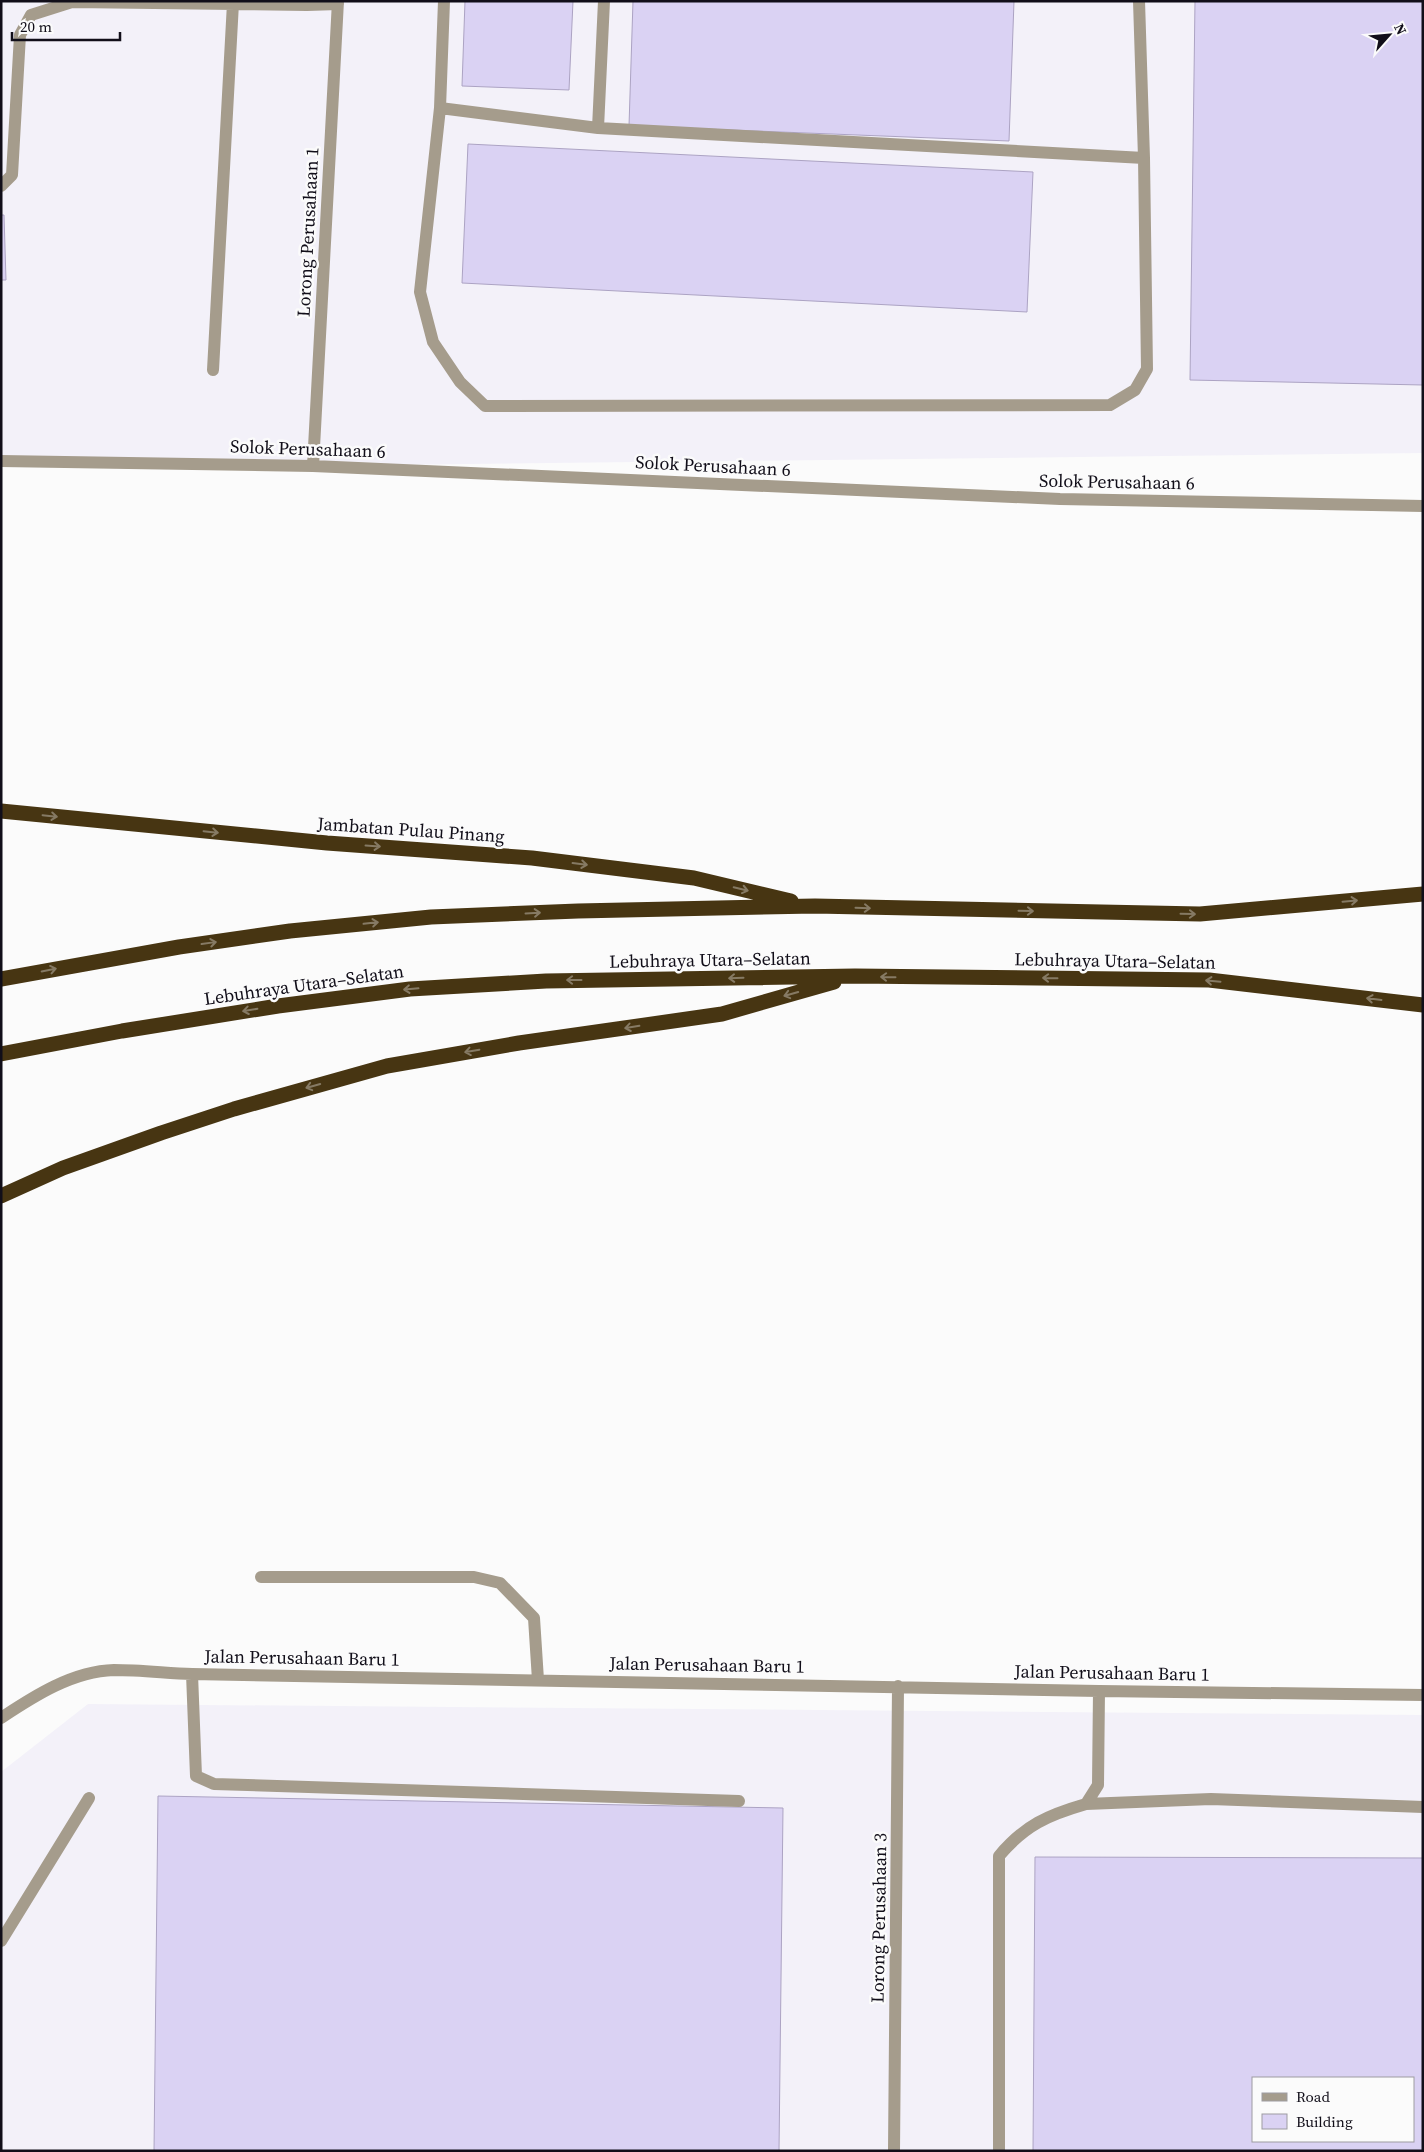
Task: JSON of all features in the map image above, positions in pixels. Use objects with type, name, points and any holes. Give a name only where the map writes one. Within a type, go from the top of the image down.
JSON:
[{"type":"highway","name":"Jambatan Pulau Pinang","points":[[1,811],[327,843],[532,858],[694,878],[814,906]]},
{"type":"highway","points":[[1,979],[189,946],[290,931],[431,917],[578,911],[814,906],[1200,914],[1423,894]]},
{"type":"highway","points":[[1,1196],[63,1168],[161,1133],[243,1106],[387,1066],[519,1043],[722,1014],[855,976]]},
{"type":"highway","name":"Lebuhraya Utara–Selatan","points":[[1,1054],[122,1031],[268,1007],[410,989],[546,981],[855,976],[1209,980],[1423,1005]]},
{"type":"street","points":[[444,1],[440,108],[420,292],[433,342],[460,382],[484,406],[1110,405],[1135,390],[1147,369],[1144,158],[1139,1]]},
{"type":"street","points":[[598,128],[604,1]]},
{"type":"street","points":[[1,186],[12,175],[20,36],[31,15],[72,2],[307,5],[338,3]]},
{"type":"street","points":[[213,370],[233,3]]},
{"type":"street","name":"Lorong Perusahaan 1","points":[[313,466],[338,3]]},
{"type":"street","points":[[440,108],[598,128],[1144,158]]},
{"type":"street","name":"Solok Perusahaan 6","points":[[1,461],[313,466],[1060,499],[1423,506]]},
{"type":"street","points":[[260,1577],[474,1577],[500,1583],[534,1618],[538,1680]]},
{"type":"street","name":"Jalan Perusahaan Baru 1","points":[[1,1718],[33,1697],[78,1676],[112,1670],[192,1674],[1099,1691],[1423,1695]]},
{"type":"street","points":[[192,1674],[196,1776],[214,1784],[738,1800]]},
{"type":"street","name":"Lorong Perusahaan 3","points":[[894,2151],[898,1686]]},
{"type":"street","points":[[1086,1804],[1098,1785],[1099,1691]]},
{"type":"street","points":[[1,1941],[89,1798]]},
{"type":"street","points":[[998,2151],[999,1856],[1025,1830],[1052,1814],[1086,1804],[1212,1799],[1423,1807]]},
{"type":"shaded area","points":[[1,1],[1423,1],[1423,453],[383,465],[1,464]]},
{"type":"shaded area","points":[[88,1704],[1423,1715],[1423,2151],[1,2151],[1,1772]]},
{"type":"building","points":[[465,1],[573,1],[569,90],[462,86]]},
{"type":"building","points":[[633,1],[1014,1],[1009,141],[629,126]]},
{"type":"building","points":[[1195,1],[1423,1],[1423,385],[1190,380]]},
{"type":"building","points":[[468,144],[1033,172],[1027,312],[462,283]]},
{"type":"building","points":[[1,215],[4,215],[6,280],[1,280]]},
{"type":"building","points":[[158,1796],[783,1808],[779,2151],[154,2151]]},
{"type":"building","points":[[1035,1857],[1423,1858],[1423,2151],[1033,2151]]}]
